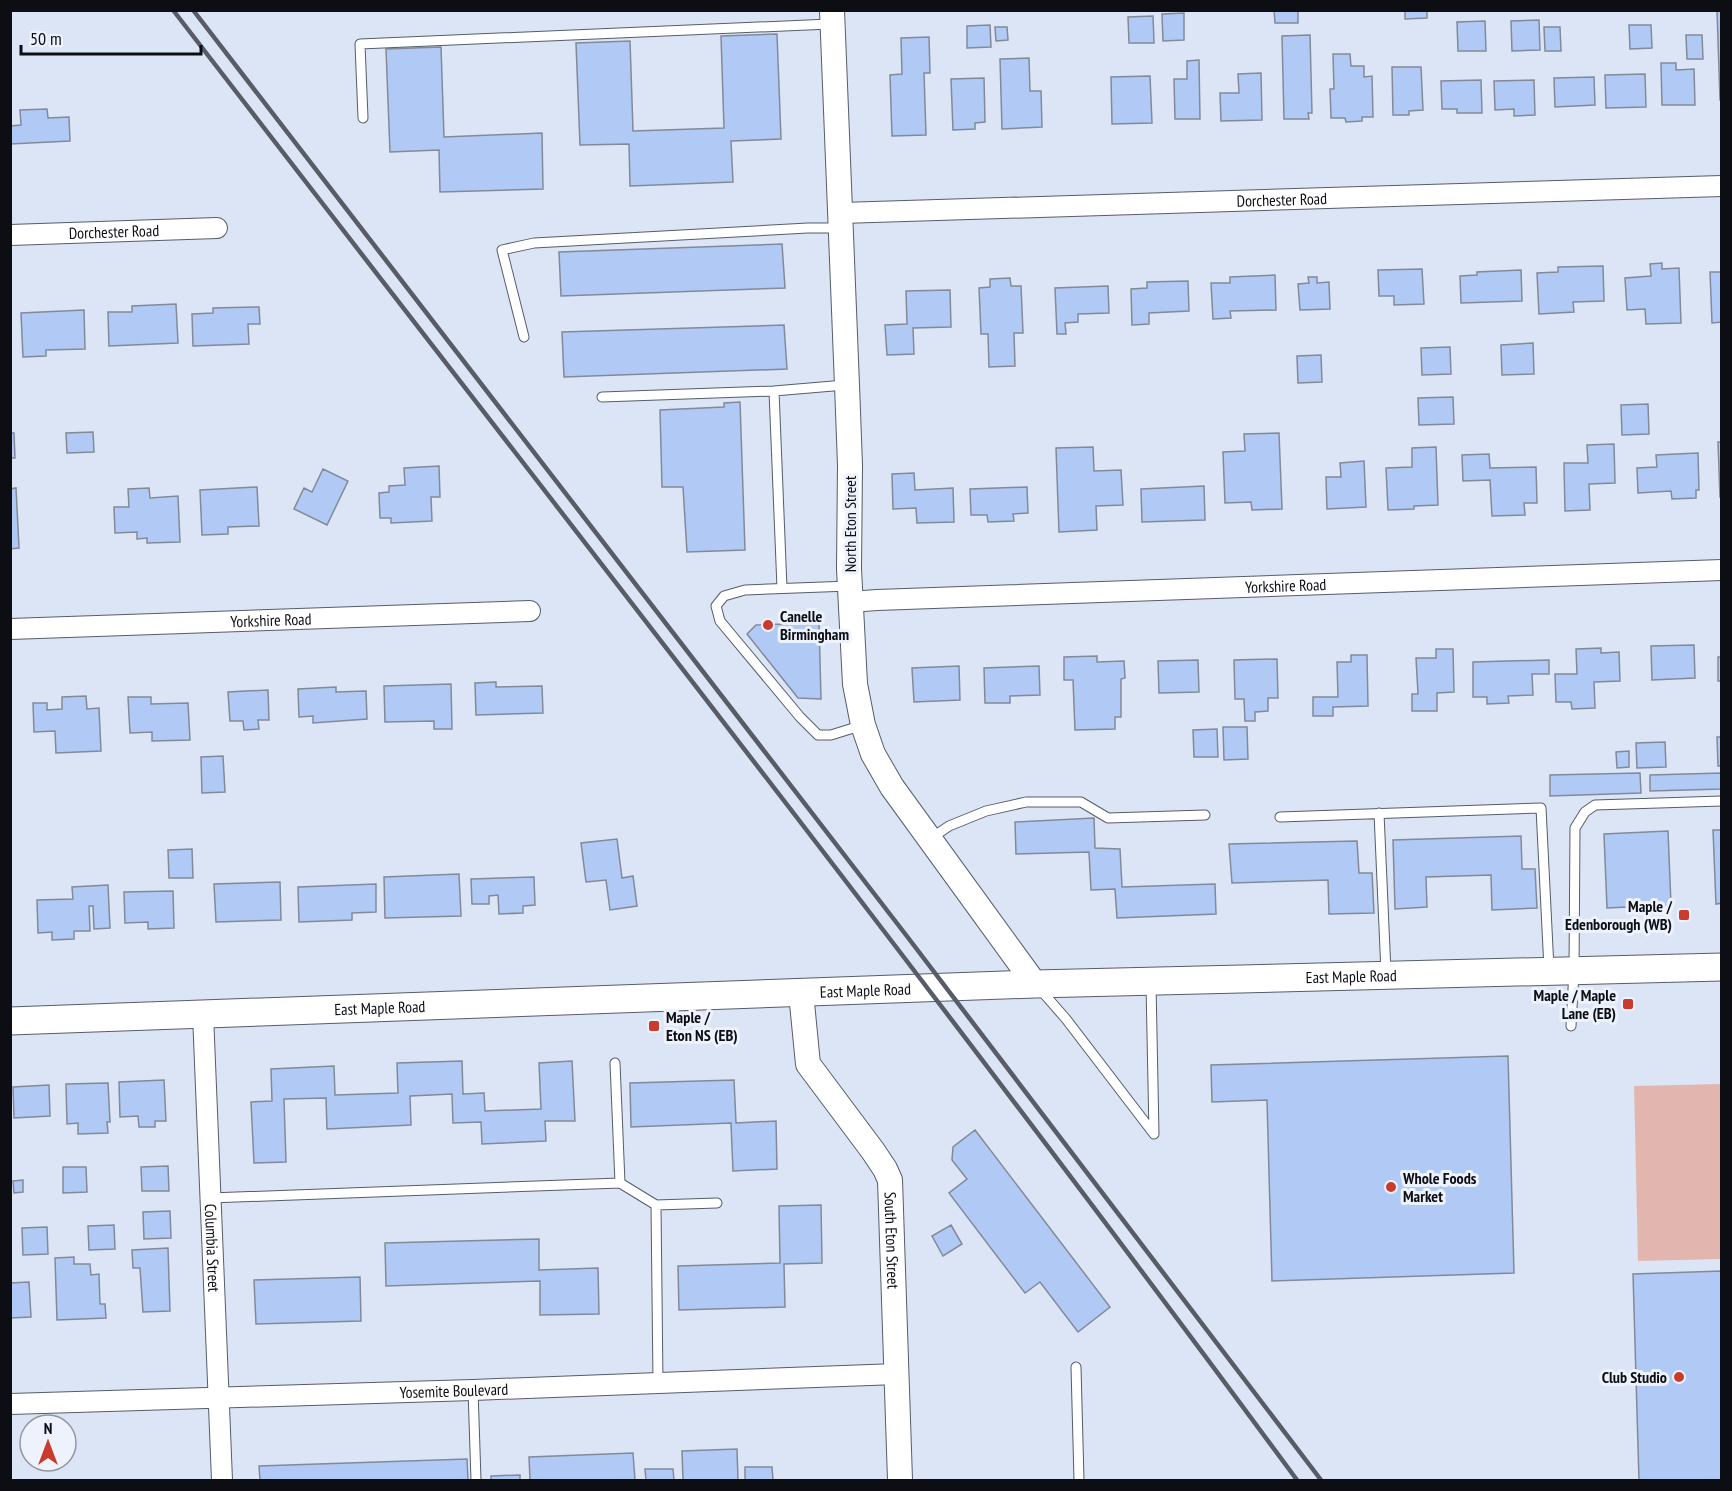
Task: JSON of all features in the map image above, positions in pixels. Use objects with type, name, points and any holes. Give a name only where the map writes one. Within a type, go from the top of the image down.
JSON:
[{"type":"main road","name":"East Maple Road","points":[[10,1022],[1035,984],[1722,966]]},
{"type":"street","name":"North Eton Street","points":[[832,17],[847,385],[850,594],[855,684],[863,725],[873,754],[892,787],[1035,984]]},
{"type":"street","name":"Dorchester Road","points":[[841,221],[1722,186]]},
{"type":"street","name":"Dorchester Road","points":[[10,235],[217,228]]},
{"type":"street","name":"Yorkshire Road","points":[[850,594],[889,599],[1722,570]]},
{"type":"street","name":"Yorkshire Road","points":[[10,629],[530,611]]},
{"type":"street","name":"South Eton Street","points":[[801,993],[808,1064],[873,1151],[890,1180],[900,1480]]},
{"type":"street","name":"Columbia Street","points":[[203,1014],[222,1480]]},
{"type":"street","name":"Yosemite Boulevard","points":[[10,1404],[897,1374]]},
{"type":"lane","points":[[363,118],[360,44],[832,17]]},
{"type":"lane","points":[[524,337],[502,250],[546,242],[808,228],[841,221]]},
{"type":"lane","points":[[602,397],[774,391],[847,385]]},
{"type":"lane","points":[[774,391],[782,588]]},
{"type":"lane","points":[[850,594],[782,588],[745,590],[724,596],[716,606],[720,621],[800,717],[818,735],[831,735],[863,725]]},
{"type":"lane","points":[[1562,971],[1575,828],[1585,812],[1595,806],[1722,801]]},
{"type":"lane","points":[[930,839],[949,826],[986,812],[1026,802],[1082,802],[1108,818],[1205,815]]},
{"type":"lane","points":[[1280,818],[1541,808],[1571,1026]]},
{"type":"lane","points":[[1379,813],[1386,976]]},
{"type":"lane","points":[[1035,984],[1066,1019],[1154,1134],[1151,982]]},
{"type":"lane","points":[[615,1063],[620,1183]]},
{"type":"lane","points":[[210,1198],[620,1183],[656,1205],[717,1203]]},
{"type":"lane","points":[[656,1205],[658,1383]]},
{"type":"lane","points":[[1076,1367],[1079,1480]]},
{"type":"lane","points":[[473,1390],[476,1480]]},
{"type":"shaded area","points":[[1721,1084],[1721,1259],[1638,1261],[1634,1086]]},
{"type":"building","points":[[1274,10],[1298,10],[1298,23],[1275,23]]},
{"type":"building","points":[[1405,10],[1427,10],[1427,18],[1405,19]]},
{"type":"building","points":[[1717,10],[1722,10],[1722,100],[1720,100]]},
{"type":"building","points":[[1184,13],[1184,40],[1163,41],[1162,14]]},
{"type":"building","points":[[1153,16],[1154,43],[1129,43],[1128,17]]},
{"type":"building","points":[[1539,20],[1540,50],[1512,51],[1511,21]]},
{"type":"building","points":[[1485,21],[1486,51],[1458,51],[1457,22]]},
{"type":"building","points":[[990,25],[991,47],[967,48],[967,26]]},
{"type":"building","points":[[1629,25],[1651,25],[1652,48],[1630,49]]},
{"type":"building","points":[[995,27],[1007,27],[1008,40],[996,41]]},
{"type":"building","points":[[1544,27],[1560,27],[1561,51],[1545,51]]},
{"type":"building","points":[[777,34],[781,139],[731,141],[733,182],[630,186],[629,144],[580,145],[576,43],[630,41],[633,131],[724,128],[721,36]]},
{"type":"building","points":[[1310,35],[1312,113],[1308,113],[1309,119],[1284,119],[1282,36]]},
{"type":"building","points":[[1686,35],[1702,35],[1703,59],[1687,59]]},
{"type":"building","points":[[929,37],[930,73],[924,73],[926,135],[892,136],[890,75],[902,74],[901,38]]},
{"type":"building","points":[[441,47],[444,137],[542,133],[543,189],[440,192],[439,150],[390,152],[386,49]]},
{"type":"building","points":[[1333,54],[1350,54],[1351,66],[1364,66],[1364,77],[1372,76],[1373,117],[1362,117],[1362,121],[1346,122],[1345,118],[1331,118],[1330,89],[1334,89]]},
{"type":"building","points":[[1029,58],[1030,91],[1041,91],[1042,127],[1002,129],[1000,59]]},
{"type":"building","points":[[1199,60],[1200,119],[1175,119],[1174,79],[1187,79],[1187,61]]},
{"type":"building","points":[[1661,63],[1676,63],[1676,70],[1694,69],[1695,105],[1662,105]]},
{"type":"building","points":[[1392,67],[1421,67],[1423,110],[1409,111],[1409,115],[1393,115]]},
{"type":"building","points":[[1261,73],[1262,120],[1221,121],[1220,93],[1239,93],[1238,74]]},
{"type":"building","points":[[1645,74],[1646,107],[1606,108],[1605,75]]},
{"type":"building","points":[[1150,76],[1152,123],[1112,124],[1111,77]]},
{"type":"building","points":[[1594,77],[1595,105],[1555,107],[1554,78]]},
{"type":"building","points":[[984,78],[985,122],[975,123],[975,129],[953,130],[951,79]]},
{"type":"building","points":[[1481,80],[1482,113],[1457,113],[1457,109],[1442,109],[1441,81]]},
{"type":"building","points":[[1534,80],[1535,115],[1514,116],[1514,109],[1495,110],[1494,81]]},
{"type":"building","points":[[47,109],[48,118],[69,117],[70,141],[10,144],[10,126],[21,125],[20,110]]},
{"type":"building","points":[[782,244],[785,288],[561,296],[559,252]]},
{"type":"building","points":[[1662,263],[1662,269],[1679,268],[1681,323],[1646,324],[1645,309],[1627,310],[1625,278],[1651,276],[1650,264]]},
{"type":"building","points":[[1603,266],[1604,301],[1573,302],[1574,312],[1539,314],[1537,273],[1558,272],[1558,267]]},
{"type":"building","points":[[1422,269],[1424,304],[1394,305],[1394,296],[1379,296],[1378,270]]},
{"type":"building","points":[[1521,270],[1522,301],[1461,303],[1460,276],[1477,275],[1477,272]]},
{"type":"building","points":[[1710,272],[1722,272],[1722,322],[1712,323]]},
{"type":"building","points":[[1275,275],[1276,310],[1230,311],[1231,318],[1213,319],[1211,283],[1230,283],[1230,277]]},
{"type":"building","points":[[1308,277],[1317,277],[1317,283],[1329,282],[1330,309],[1300,310],[1298,284],[1309,283]]},
{"type":"building","points":[[1010,278],[1011,286],[1021,286],[1023,333],[1014,333],[1015,366],[989,367],[988,334],[981,334],[979,288],[990,287],[990,279]]},
{"type":"building","points":[[1188,281],[1189,311],[1149,313],[1149,324],[1132,325],[1131,289],[1147,288],[1147,282]]},
{"type":"building","points":[[1108,286],[1109,313],[1078,314],[1078,322],[1065,323],[1066,334],[1057,334],[1055,288]]},
{"type":"building","points":[[950,290],[951,327],[913,328],[914,354],[887,355],[885,325],[907,324],[906,291]]},
{"type":"building","points":[[176,304],[178,343],[109,346],[108,312],[132,312],[132,306]]},
{"type":"building","points":[[259,307],[260,324],[248,324],[249,344],[193,346],[192,314],[213,313],[213,308]]},
{"type":"building","points":[[84,310],[85,349],[46,350],[46,356],[23,357],[21,313]]},
{"type":"building","points":[[784,325],[787,369],[564,377],[562,332]]},
{"type":"building","points":[[1533,343],[1534,374],[1502,375],[1501,345]]},
{"type":"building","points":[[1450,347],[1451,374],[1422,375],[1421,348]]},
{"type":"building","points":[[1321,355],[1322,382],[1298,383],[1297,356]]},
{"type":"building","points":[[1453,397],[1454,424],[1419,425],[1418,398]]},
{"type":"building","points":[[740,402],[745,550],[687,552],[683,487],[662,487],[660,410],[724,407],[724,403]]},
{"type":"building","points":[[1648,404],[1649,434],[1622,435],[1621,405]]},
{"type":"building","points":[[93,432],[94,452],[67,453],[66,433]]},
{"type":"building","points":[[10,433],[14,433],[15,458],[10,458]]},
{"type":"building","points":[[1279,433],[1282,509],[1252,510],[1251,502],[1225,503],[1223,452],[1245,451],[1244,434]]},
{"type":"building","points":[[1718,442],[1722,442],[1722,497],[1720,497]]},
{"type":"building","points":[[1614,444],[1615,483],[1589,484],[1590,510],[1565,511],[1564,463],[1588,463],[1587,445]]},
{"type":"building","points":[[1093,447],[1094,471],[1121,470],[1123,505],[1096,506],[1097,530],[1059,532],[1056,448]]},
{"type":"building","points":[[1436,447],[1438,505],[1388,510],[1386,468],[1412,467],[1412,448]]},
{"type":"building","points":[[1698,453],[1699,490],[1696,490],[1696,498],[1672,499],[1671,491],[1638,493],[1637,468],[1657,467],[1656,455]]},
{"type":"building","points":[[1489,454],[1490,468],[1536,467],[1537,503],[1524,503],[1525,515],[1492,516],[1490,480],[1463,481],[1462,455]]},
{"type":"building","points":[[1364,461],[1366,507],[1327,509],[1326,477],[1341,477],[1340,463]]},
{"type":"building","points":[[439,466],[440,497],[431,497],[432,521],[391,523],[391,518],[380,518],[379,493],[389,492],[389,486],[405,485],[404,468]]},
{"type":"building","points":[[323,469],[348,481],[327,525],[294,509],[304,488],[312,492]]},
{"type":"building","points":[[914,473],[915,490],[953,488],[954,522],[917,523],[916,508],[893,509],[892,474]]},
{"type":"building","points":[[1204,486],[1205,520],[1142,522],[1141,489]]},
{"type":"building","points":[[257,487],[259,526],[228,527],[228,534],[202,535],[200,490]]},
{"type":"building","points":[[1027,487],[1028,513],[1013,514],[1014,521],[988,522],[987,515],[971,515],[970,489]]},
{"type":"building","points":[[16,488],[19,548],[10,549],[10,489]]},
{"type":"building","points":[[149,488],[150,498],[178,496],[180,542],[147,543],[147,538],[137,539],[137,532],[115,533],[114,507],[129,507],[128,489]]},
{"type":"building","points":[[819,623],[821,699],[798,698],[747,634],[756,625]]},
{"type":"building","points":[[1694,645],[1695,678],[1652,680],[1651,646]]},
{"type":"building","points":[[1601,648],[1601,653],[1619,652],[1620,681],[1594,682],[1595,708],[1572,709],[1571,702],[1556,702],[1555,674],[1577,674],[1576,649]]},
{"type":"building","points":[[1436,649],[1453,649],[1454,692],[1437,693],[1437,711],[1412,711],[1412,694],[1418,694],[1416,658],[1436,658]]},
{"type":"building","points":[[1351,655],[1367,655],[1368,706],[1333,707],[1333,716],[1313,716],[1313,697],[1338,697],[1337,662],[1351,662]]},
{"type":"building","points":[[1097,656],[1097,662],[1124,661],[1125,678],[1121,679],[1121,717],[1115,717],[1115,729],[1075,730],[1073,680],[1064,680],[1064,657]]},
{"type":"building","points":[[1718,657],[1722,657],[1722,681],[1718,681]]},
{"type":"building","points":[[1277,659],[1278,698],[1268,698],[1268,711],[1255,712],[1255,721],[1245,721],[1244,699],[1235,699],[1234,660]]},
{"type":"building","points":[[1198,660],[1199,692],[1159,693],[1158,661]]},
{"type":"building","points":[[1549,660],[1549,674],[1532,674],[1533,695],[1508,696],[1509,703],[1487,704],[1487,697],[1473,697],[1473,662]]},
{"type":"building","points":[[959,666],[960,700],[914,702],[912,668]]},
{"type":"building","points":[[1039,666],[1040,695],[1010,696],[1010,703],[985,703],[984,668]]},
{"type":"building","points":[[496,682],[496,687],[542,686],[543,713],[476,715],[475,683]]},
{"type":"building","points":[[451,684],[452,729],[434,729],[434,721],[385,722],[384,686]]},
{"type":"building","points":[[336,687],[336,692],[366,691],[367,719],[313,723],[313,716],[299,717],[298,689]]},
{"type":"building","points":[[268,690],[269,720],[258,720],[259,729],[244,730],[243,721],[230,721],[228,692]]},
{"type":"building","points":[[86,696],[87,709],[99,708],[101,751],[56,753],[55,731],[34,732],[33,703],[47,703],[47,710],[62,709],[62,697]]},
{"type":"building","points":[[128,697],[151,697],[151,704],[188,703],[190,740],[152,741],[152,732],[130,733]]},
{"type":"building","points":[[1223,727],[1247,727],[1248,759],[1224,760]]},
{"type":"building","points":[[1217,729],[1218,757],[1194,757],[1193,730]]},
{"type":"building","points":[[1717,737],[1722,737],[1722,766],[1718,766]]},
{"type":"building","points":[[1665,742],[1666,767],[1637,768],[1636,743]]},
{"type":"building","points":[[1629,751],[1629,767],[1617,768],[1616,752]]},
{"type":"building","points":[[223,756],[225,792],[202,793],[201,757]]},
{"type":"building","points":[[1640,773],[1641,793],[1550,796],[1550,775]]},
{"type":"building","points":[[1722,773],[1722,789],[1650,791],[1650,775]]},
{"type":"building","points":[[1094,818],[1095,848],[1120,849],[1122,887],[1215,884],[1216,914],[1117,918],[1115,889],[1091,890],[1089,852],[1016,854],[1015,822]]},
{"type":"building","points":[[1713,830],[1722,830],[1722,903],[1716,904]]},
{"type":"building","points":[[1668,831],[1671,905],[1607,908],[1604,834]]},
{"type":"building","points":[[1521,836],[1522,869],[1535,869],[1537,908],[1492,910],[1491,875],[1426,877],[1427,907],[1395,909],[1393,840]]},
{"type":"building","points":[[617,839],[622,878],[633,876],[637,906],[610,910],[606,880],[586,882],[581,843]]},
{"type":"building","points":[[1357,841],[1359,873],[1372,873],[1374,913],[1329,914],[1328,880],[1232,883],[1229,844]]},
{"type":"building","points":[[192,849],[193,878],[169,878],[168,850]]},
{"type":"building","points":[[459,874],[461,916],[385,918],[384,877]]},
{"type":"building","points":[[534,877],[535,905],[523,906],[523,913],[499,914],[498,895],[489,896],[489,904],[472,904],[471,879]]},
{"type":"building","points":[[280,882],[281,920],[216,922],[214,884]]},
{"type":"building","points":[[376,884],[376,912],[352,913],[352,920],[299,922],[298,887]]},
{"type":"building","points":[[108,885],[110,928],[94,929],[93,906],[89,906],[90,931],[74,931],[74,939],[52,940],[52,932],[38,933],[37,900],[73,899],[72,887]]},
{"type":"building","points":[[173,891],[174,928],[148,929],[148,922],[125,923],[124,892]]},
{"type":"building","name":"Whole Foods Market","points":[[1508,1056],[1514,1273],[1272,1281],[1267,1100],[1212,1102],[1211,1065]]},
{"type":"building","points":[[462,1061],[463,1094],[484,1093],[485,1111],[541,1109],[539,1063],[572,1061],[575,1121],[545,1121],[546,1141],[482,1144],[481,1122],[453,1123],[452,1094],[410,1096],[411,1125],[327,1129],[326,1098],[284,1099],[286,1162],[254,1163],[251,1102],[272,1101],[271,1069],[334,1066],[335,1095],[398,1093],[397,1063]]},
{"type":"building","points":[[164,1080],[166,1121],[155,1121],[155,1127],[139,1127],[138,1116],[120,1117],[119,1082]]},
{"type":"building","points":[[734,1080],[736,1123],[776,1121],[777,1169],[733,1171],[731,1123],[631,1127],[630,1083]]},
{"type":"building","points":[[108,1083],[110,1122],[107,1122],[108,1133],[78,1134],[78,1123],[67,1124],[66,1084]]},
{"type":"building","points":[[49,1085],[50,1116],[14,1118],[13,1087]]},
{"type":"building","points":[[975,1130],[1110,1307],[1078,1332],[1040,1282],[1025,1293],[949,1193],[967,1179],[952,1160],[953,1147]]},
{"type":"building","points":[[168,1166],[169,1191],[142,1191],[141,1167]]},
{"type":"building","points":[[63,1167],[86,1167],[87,1192],[63,1193]]},
{"type":"building","points":[[23,1180],[23,1192],[14,1193],[13,1181]]},
{"type":"building","points":[[821,1205],[822,1263],[784,1264],[785,1307],[679,1310],[678,1266],[780,1263],[779,1206]]},
{"type":"building","points":[[170,1211],[171,1238],[144,1239],[143,1212]]},
{"type":"building","points":[[114,1225],[115,1249],[89,1250],[88,1226]]},
{"type":"building","points":[[951,1225],[962,1244],[943,1256],[932,1236]]},
{"type":"building","points":[[47,1227],[48,1254],[23,1255],[22,1228]]},
{"type":"building","points":[[539,1239],[539,1270],[598,1268],[599,1314],[540,1315],[540,1281],[386,1286],[385,1243]]},
{"type":"building","points":[[168,1248],[170,1311],[143,1312],[140,1268],[133,1268],[132,1250]]},
{"type":"building","points":[[74,1257],[74,1264],[90,1264],[91,1275],[99,1274],[100,1304],[105,1304],[106,1318],[57,1320],[55,1258]]},
{"type":"building","name":"Club Studio","points":[[1722,1271],[1722,1480],[1639,1480],[1633,1274]]},
{"type":"building","points":[[360,1277],[361,1321],[256,1324],[254,1280]]},
{"type":"building","points":[[29,1282],[31,1317],[10,1318],[10,1283]]},
{"type":"building","points":[[737,1449],[738,1480],[683,1480],[682,1451]]},
{"type":"building","points":[[633,1453],[635,1480],[530,1480],[529,1457]]},
{"type":"building","points":[[467,1459],[468,1480],[260,1480],[259,1466]]},
{"type":"building","points":[[745,1467],[772,1467],[773,1480],[745,1480]]},
{"type":"building","points":[[645,1469],[673,1469],[674,1480],[646,1480]]},
{"type":"building","points":[[520,1475],[520,1480],[491,1480],[491,1476]]},
{"type":"railway","points":[[173,10],[880,926],[1297,1480]]},
{"type":"railway","points":[[193,10],[906,935],[1321,1480]]},
{"type":"place","name":"Canelle Birmingham","points":[[768,625]]},
{"type":"place","name":"Maple / Edenborough (WB)","points":[[1684,915]]},
{"type":"place","name":"Maple / Maple Lane (EB)","points":[[1628,1004]]},
{"type":"place","name":"Maple / Eton NS (EB)","points":[[654,1026]]},
{"type":"place","name":"Whole Foods Market","points":[[1391,1187]]},
{"type":"place","name":"Club Studio","points":[[1679,1377]]}]
